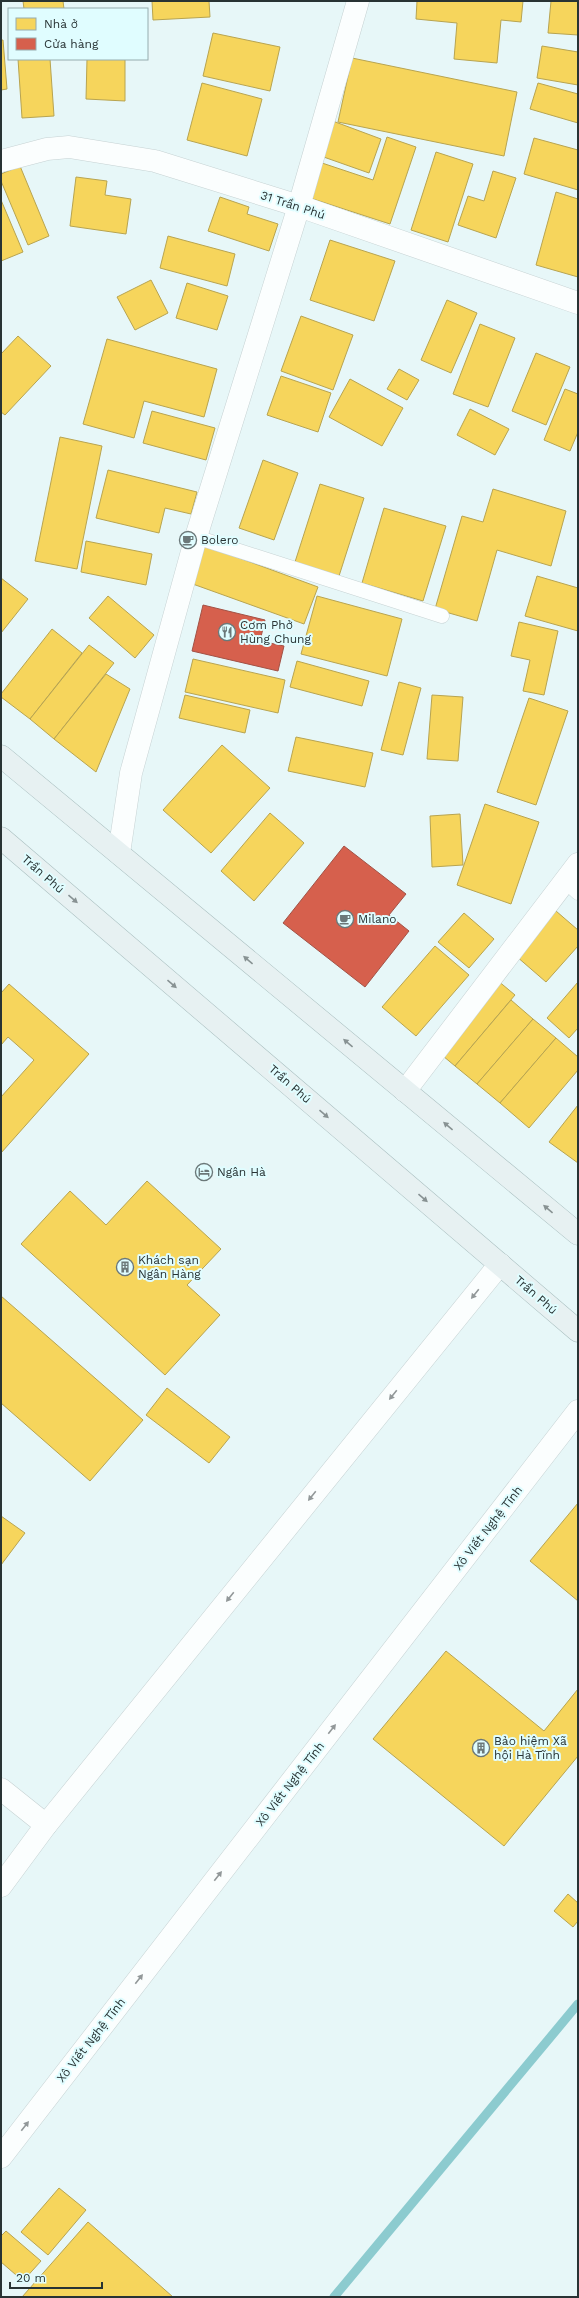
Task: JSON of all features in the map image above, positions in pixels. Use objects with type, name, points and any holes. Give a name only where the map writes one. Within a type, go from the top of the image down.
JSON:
[{"type":"main road","points":[[1,756],[578,1234]]},
{"type":"main road","name":"Trần Phú","points":[[1,838],[578,1330]]},
{"type":"street","points":[[119,854],[131,773],[196,536],[299,206],[358,1]]},
{"type":"street","name":"31 Trần Phú","points":[[1,161],[47,149],[69,147],[88,148],[155,161],[299,206],[578,303]]},
{"type":"street","points":[[405,1091],[572,888],[578,864]]},
{"type":"street","points":[[1,1886],[46,1825],[500,1264]]},
{"type":"street","name":"Xô Viết Nghệ Tĩnh","points":[[1,2157],[578,1411]]},
{"type":"street","points":[[1,1789],[46,1825]]},
{"type":"lane","points":[[196,536],[442,616]]},
{"type":"building: Nhà ở","points":[[23,1],[63,1],[64,8],[24,8]]},
{"type":"building: Nhà ở","points":[[152,1],[209,1],[210,17],[153,20]]},
{"type":"building: Nhà ở","points":[[417,1],[523,1],[521,22],[501,20],[497,63],[454,59],[457,23],[416,19]]},
{"type":"building: Nhà ở","points":[[551,1],[578,1],[578,35],[548,33]]},
{"type":"building: Nhà ở","points":[[213,33],[280,47],[270,91],[203,76]]},
{"type":"building: Nhà ở","points":[[1,40],[3,40],[7,89],[1,90]]},
{"type":"building: Nhà ở","points":[[542,46],[578,52],[578,85],[537,78]]},
{"type":"building: Nhà ở","points":[[352,58],[517,92],[504,156],[338,122]]},
{"type":"building: Nhà ở","points":[[18,60],[50,60],[54,116],[22,118]]},
{"type":"building: Nhà ở","points":[[87,60],[125,60],[125,101],[86,99]]},
{"type":"building: Nhà ở","points":[[202,83],[262,99],[247,156],[187,140]]},
{"type":"building: Nhà ở","points":[[538,83],[578,94],[578,123],[530,109]]},
{"type":"building: Nhà ở","points":[[330,120],[381,139],[369,173],[318,155]]},
{"type":"building: Nhà ở","points":[[387,137],[416,147],[390,224],[310,198],[322,163],[373,180]]},
{"type":"building: Nhà ở","points":[[534,138],[578,150],[578,190],[524,174]]},
{"type":"building: Nhà ở","points":[[436,152],[473,164],[448,242],[411,230]]},
{"type":"building: Nhà ở","points":[[20,166],[49,236],[28,245],[1,181],[1,174]]},
{"type":"building: Nhà ở","points":[[493,171],[516,178],[496,238],[458,225],[468,196],[484,201]]},
{"type":"building: Nhà ở","points":[[76,177],[107,181],[105,195],[131,199],[126,234],[70,226]]},
{"type":"building: Nhà ở","points":[[556,192],[578,199],[578,277],[536,265]]},
{"type":"building: Nhà ở","points":[[220,197],[249,207],[247,214],[278,224],[269,251],[208,231]]},
{"type":"building: Nhà ở","points":[[1,200],[23,252],[1,261]]},
{"type":"building: Nhà ở","points":[[168,236],[235,254],[227,286],[160,268]]},
{"type":"building: Nhà ở","points":[[330,240],[395,261],[374,321],[310,300]]},
{"type":"building: Nhà ở","points":[[151,280],[168,313],[135,330],[117,297]]},
{"type":"building: Nhà ở","points":[[187,283],[228,296],[217,330],[176,318]]},
{"type":"building: Nhà ở","points":[[447,300],[477,313],[451,373],[421,360]]},
{"type":"building: Nhà ở","points":[[301,316],[353,335],[333,390],[281,371]]},
{"type":"building: Nhà ở","points":[[480,324],[515,338],[488,407],[453,394]]},
{"type":"building: Nhà ở","points":[[18,336],[51,366],[5,415],[1,412],[1,354]]},
{"type":"building: Nhà ở","points":[[107,339],[217,369],[204,417],[144,401],[134,438],[83,424]]},
{"type":"building: Nhà ở","points":[[536,353],[570,367],[546,425],[512,411]]},
{"type":"building: Nhà ở","points":[[399,369],[419,380],[407,400],[387,389]]},
{"type":"building: Nhà ở","points":[[281,376],[331,393],[318,432],[267,415]]},
{"type":"building: Nhà ở","points":[[350,379],[403,408],[382,446],[329,417]]},
{"type":"building: Nhà ở","points":[[565,389],[578,394],[578,432],[570,451],[544,440]]},
{"type":"building: Nhà ở","points":[[470,409],[509,429],[495,455],[457,435]]},
{"type":"building: Nhà ở","points":[[152,411],[215,428],[206,460],[143,443]]},
{"type":"building: Nhà ở","points":[[60,437],[102,446],[77,569],[35,561]]},
{"type":"building: Nhà ở","points":[[263,460],[298,473],[274,540],[239,528]]},
{"type":"building: Nhà ở","points":[[108,470],[197,492],[191,514],[165,508],[159,533],[96,518]]},
{"type":"building: Nhà ở","points":[[320,484],[364,498],[339,576],[295,562]]},
{"type":"building: Nhà ở","points":[[493,489],[566,511],[551,566],[497,550],[477,621],[435,609],[462,516],[483,522]]},
{"type":"building: Nhà ở","points":[[384,508],[446,526],[423,601],[362,583]]},
{"type":"building: Nhà ở","points":[[86,541],[152,554],[146,585],[81,572]]},
{"type":"building: Nhà ở","points":[[204,545],[318,587],[304,624],[190,583]]},
{"type":"building: Nhà ở","points":[[537,576],[578,588],[578,631],[525,616]]},
{"type":"building: Nhà ở","points":[[1,578],[28,599],[1,633]]},
{"type":"building: Nhà ở","points":[[108,596],[154,635],[135,658],[89,618]]},
{"type":"building: Nhà ở","points":[[317,596],[402,619],[387,676],[301,654]]},
{"type":"building: Nhà ở","points":[[519,622],[558,631],[544,695],[523,691],[530,660],[511,656]]},
{"type":"building: Nhà ở","points":[[52,629],[82,653],[30,719],[1,697],[1,694]]},
{"type":"building: Nhà ở","points":[[89,645],[114,663],[54,739],[30,719]]},
{"type":"building: Nhà ở","points":[[193,659],[285,680],[278,713],[185,692]]},
{"type":"building: Nhà ở","points":[[297,661],[369,681],[362,706],[290,687]]},
{"type":"building: Nhà ở","points":[[106,674],[130,689],[96,772],[54,739]]},
{"type":"building: Nhà ở","points":[[399,682],[421,688],[403,755],[381,750]]},
{"type":"building: Nhà ở","points":[[185,695],[250,710],[245,733],[179,718]]},
{"type":"building: Nhà ở","points":[[432,695],[463,697],[458,761],[427,759]]},
{"type":"building: Nhà ở","points":[[529,698],[568,711],[536,805],[497,792]]},
{"type":"building: Nhà ở","points":[[296,737],[373,753],[365,787],[288,771]]},
{"type":"building: Nhà ở","points":[[222,745],[270,788],[211,853],[163,810]]},
{"type":"building: Nhà ở","points":[[485,804],[539,822],[511,904],[457,885]]},
{"type":"building: Nhà ở","points":[[270,813],[304,843],[254,901],[221,871]]},
{"type":"building: Nhà ở","points":[[460,814],[463,865],[432,867],[430,816]]},
{"type":"building: Nhà ở","points":[[556,911],[578,930],[578,946],[546,982],[516,956]]},
{"type":"building: Nhà ở","points":[[464,913],[494,939],[469,968],[438,942]]},
{"type":"building: Nhà ở","points":[[435,946],[469,975],[416,1036],[382,1007]]},
{"type":"building: Nhà ở","points":[[497,980],[515,995],[455,1066],[437,1051]]},
{"type":"building: Nhà ở","points":[[578,982],[578,1028],[569,1038],[547,1018]]},
{"type":"building: Nhà ở","points":[[9,984],[89,1054],[1,1153],[1,1097],[34,1060],[8,1037],[1,1045],[1,993]]},
{"type":"building: Nhà ở","points":[[511,1000],[533,1019],[477,1084],[455,1066]]},
{"type":"building: Nhà ở","points":[[533,1019],[556,1038],[500,1103],[477,1084]]},
{"type":"building: Nhà ở","points":[[556,1038],[578,1057],[578,1070],[529,1128],[500,1103]]},
{"type":"building: Nhà ở","points":[[578,1105],[578,1163],[549,1142]]},
{"type":"building: Nhà ở","name":"Khách sạn Ngân Hàng","points":[[147,1181],[221,1249],[187,1285],[220,1315],[165,1375],[21,1244],[70,1191],[106,1225]]},
{"type":"building: Nhà ở","points":[[1,1296],[143,1420],[90,1481],[1,1403]]},
{"type":"building: Nhà ở","points":[[167,1388],[230,1437],[209,1463],[146,1415]]},
{"type":"building: Nhà ở","points":[[578,1503],[578,1601],[530,1561]]},
{"type":"building: Nhà ở","points":[[1,1516],[25,1533],[1,1565]]},
{"type":"building: Nhà ở","name":"Bảo hiệm Xã hội Hà Tĩnh","points":[[446,1651],[544,1731],[578,1689],[578,1756],[504,1846],[373,1739]]},
{"type":"building: Nhà ở","points":[[568,1894],[578,1903],[578,1921],[573,1927],[554,1911]]},
{"type":"building: Nhà ở","points":[[59,2188],[86,2210],[48,2255],[21,2232]]},
{"type":"building: Nhà ở","points":[[88,2222],[173,2297],[22,2297]]},
{"type":"building: Nhà ở","points":[[6,2231],[41,2261],[23,2281],[1,2262],[1,2236]]},
{"type":"building: Cửa hàng","points":[[203,605],[265,620],[260,641],[284,646],[278,671],[192,651]]},
{"type":"building: Cửa hàng","points":[[344,846],[406,894],[389,915],[409,931],[365,987],[283,923]]},
{"type":"waterway","points":[[334,2297],[578,2004]]},
{"type":"place","name":"Bolero","points":[[188,540]]},
{"type":"place","name":"Cơm Phở Hùng Chung","points":[[227,632]]},
{"type":"place","name":"Milano","points":[[345,919]]},
{"type":"place","name":"Ngân Hà","points":[[204,1172]]},
{"type":"place","name":"Khách sạn Ngân Hàng","points":[[125,1267]]},
{"type":"place","name":"Bảo hiệm Xã hội Hà Tĩnh","points":[[481,1748]]}]
